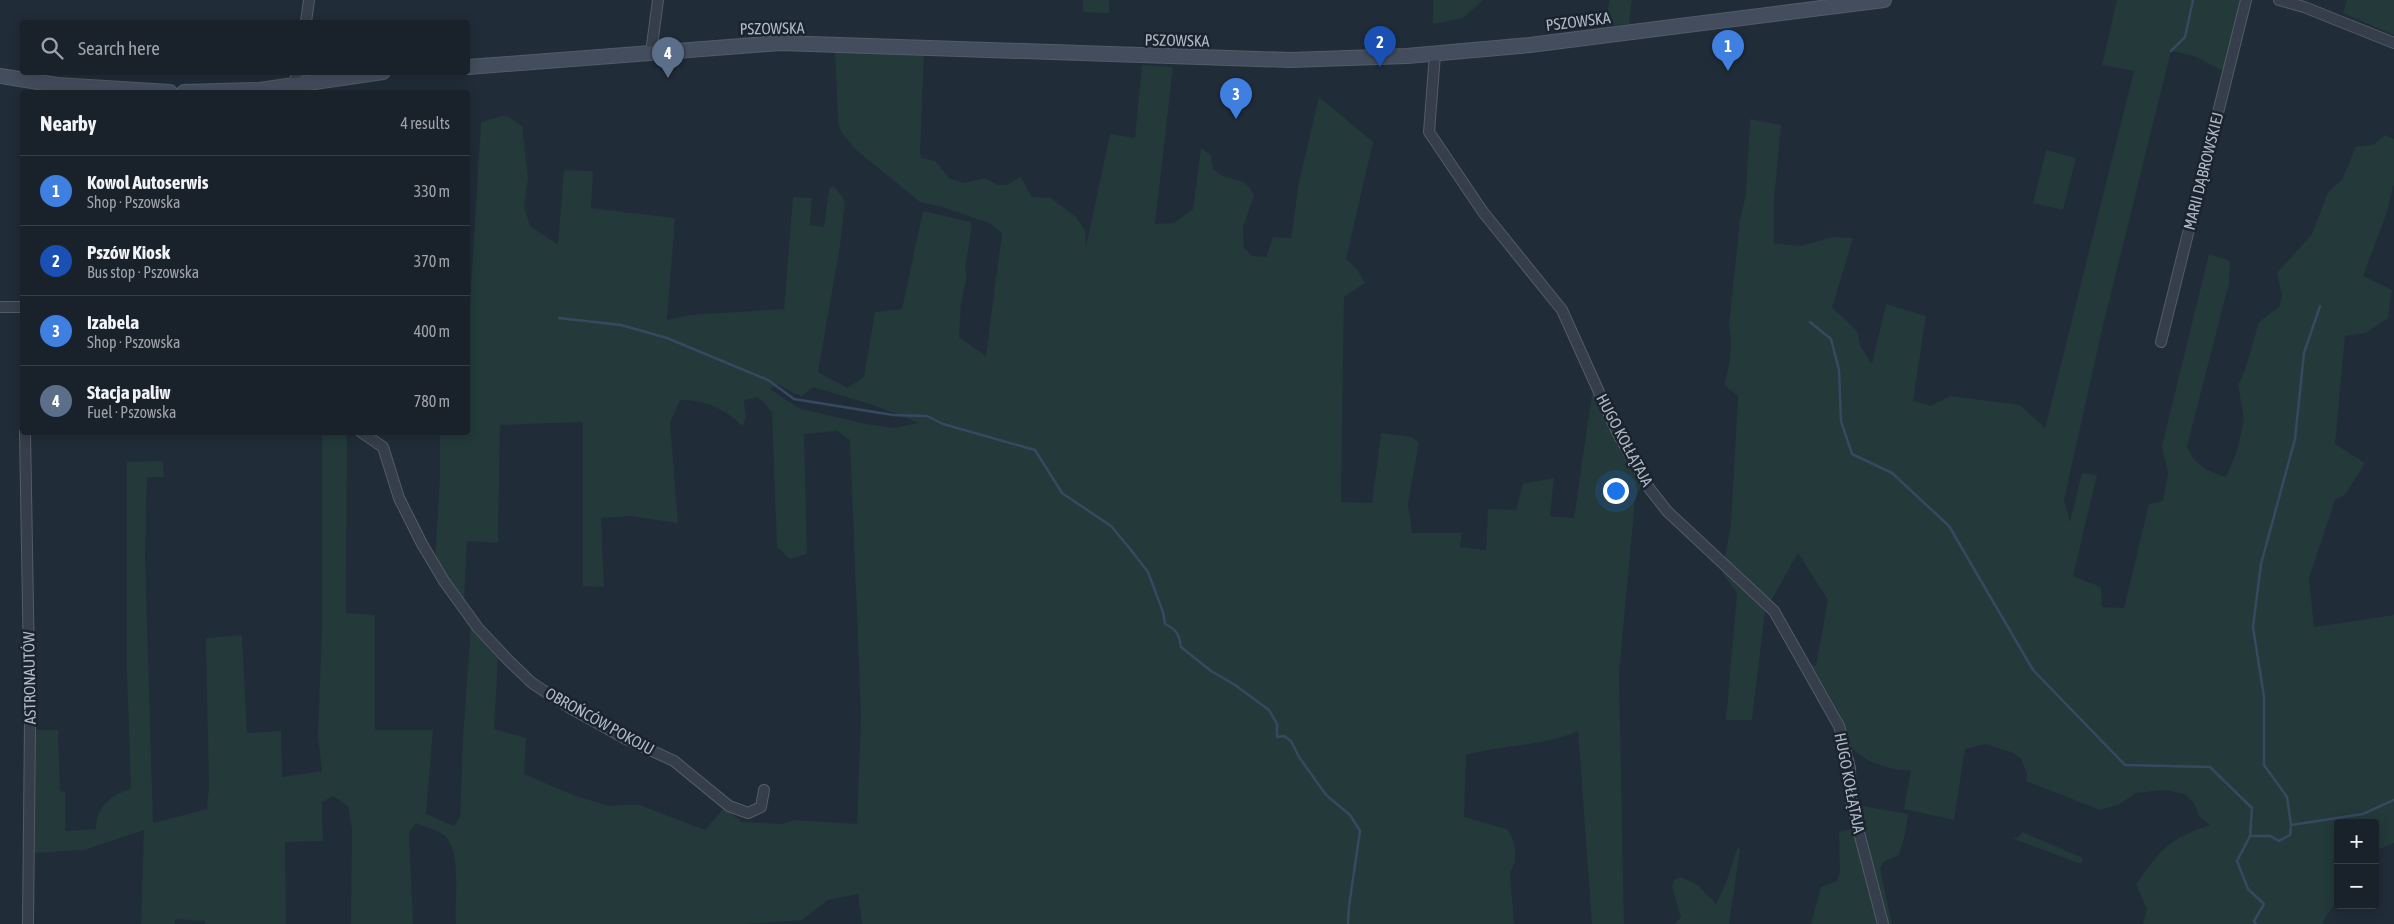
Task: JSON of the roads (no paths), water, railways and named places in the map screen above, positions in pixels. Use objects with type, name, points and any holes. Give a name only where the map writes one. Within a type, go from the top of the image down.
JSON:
[{"type":"main road","name":"PSZOWSKA","points":[[470,67],[780,43],[1290,60],[1435,54],[1671,28],[1884,0]]},
{"type":"main road","points":[[260,90],[276,90],[296,78],[340,75]]},
{"type":"main road","points":[[0,76],[58,86],[133,90]]},
{"type":"street","points":[[306,20],[309,0]]},
{"type":"street","points":[[651,53],[653,25],[658,0]]},
{"type":"street","name":"MARII DĄBROWSKIEJ","points":[[2161,342],[2246,0]]},
{"type":"street","points":[[2279,0],[2304,7],[2394,43]]},
{"type":"street","name":"HUGO KOŁŁĄTAJA","points":[[1435,54],[1429,132],[1483,212],[1562,310],[1617,432],[1649,488],[1667,511],[1774,611],[1839,726],[1850,768],[1851,802],[1883,924]]},
{"type":"street","points":[[0,307],[20,307]]},
{"type":"street","name":"ASTRONAUTÓW","points":[[25,435],[30,722],[28,924]]},
{"type":"street","name":"OBROŃCÓW POKOJU","points":[[365,435],[383,448],[399,498],[422,544],[444,581],[478,628],[532,683],[574,711],[626,739],[674,761],[729,806],[748,813],[761,806],[764,790]]},
{"type":"waterway","points":[[2171,51],[2185,37],[2193,0]]},
{"type":"waterway","points":[[2291,825],[2287,797],[2264,765],[2264,697],[2253,627],[2261,564],[2295,439],[2304,353],[2320,306]]},
{"type":"waterway","points":[[559,318],[621,325],[667,338],[768,380],[794,399],[893,415],[927,416],[943,424],[1035,450],[1062,493],[1111,526],[1148,572],[1163,612],[1165,624],[1177,633],[1181,647],[1211,671],[1235,685],[1269,710],[1277,724],[1277,737],[1284,736],[1291,741],[1299,757],[1326,795],[1350,815],[1360,831],[1348,924]]},
{"type":"waterway","points":[[1810,322],[1831,339],[1839,370],[1841,421],[1852,454],[1892,473],[1949,526],[2033,670],[2125,765],[2210,767],[2252,808],[2250,836],[2237,861],[2248,889],[2264,904],[2254,921],[2256,924]]},
{"type":"waterway","points":[[2251,836],[2270,836],[2279,841],[2290,835],[2291,825],[2363,814],[2394,800]]},
{"type":"place","name":"Pszów Kiosk","points":[[1380,67]]},
{"type":"place","name":"Kowol Autoserwis","points":[[1728,71]]},
{"type":"place","name":"Stacja paliw","points":[[668,78]]},
{"type":"place","name":"Izabela","points":[[1236,119]]}]
